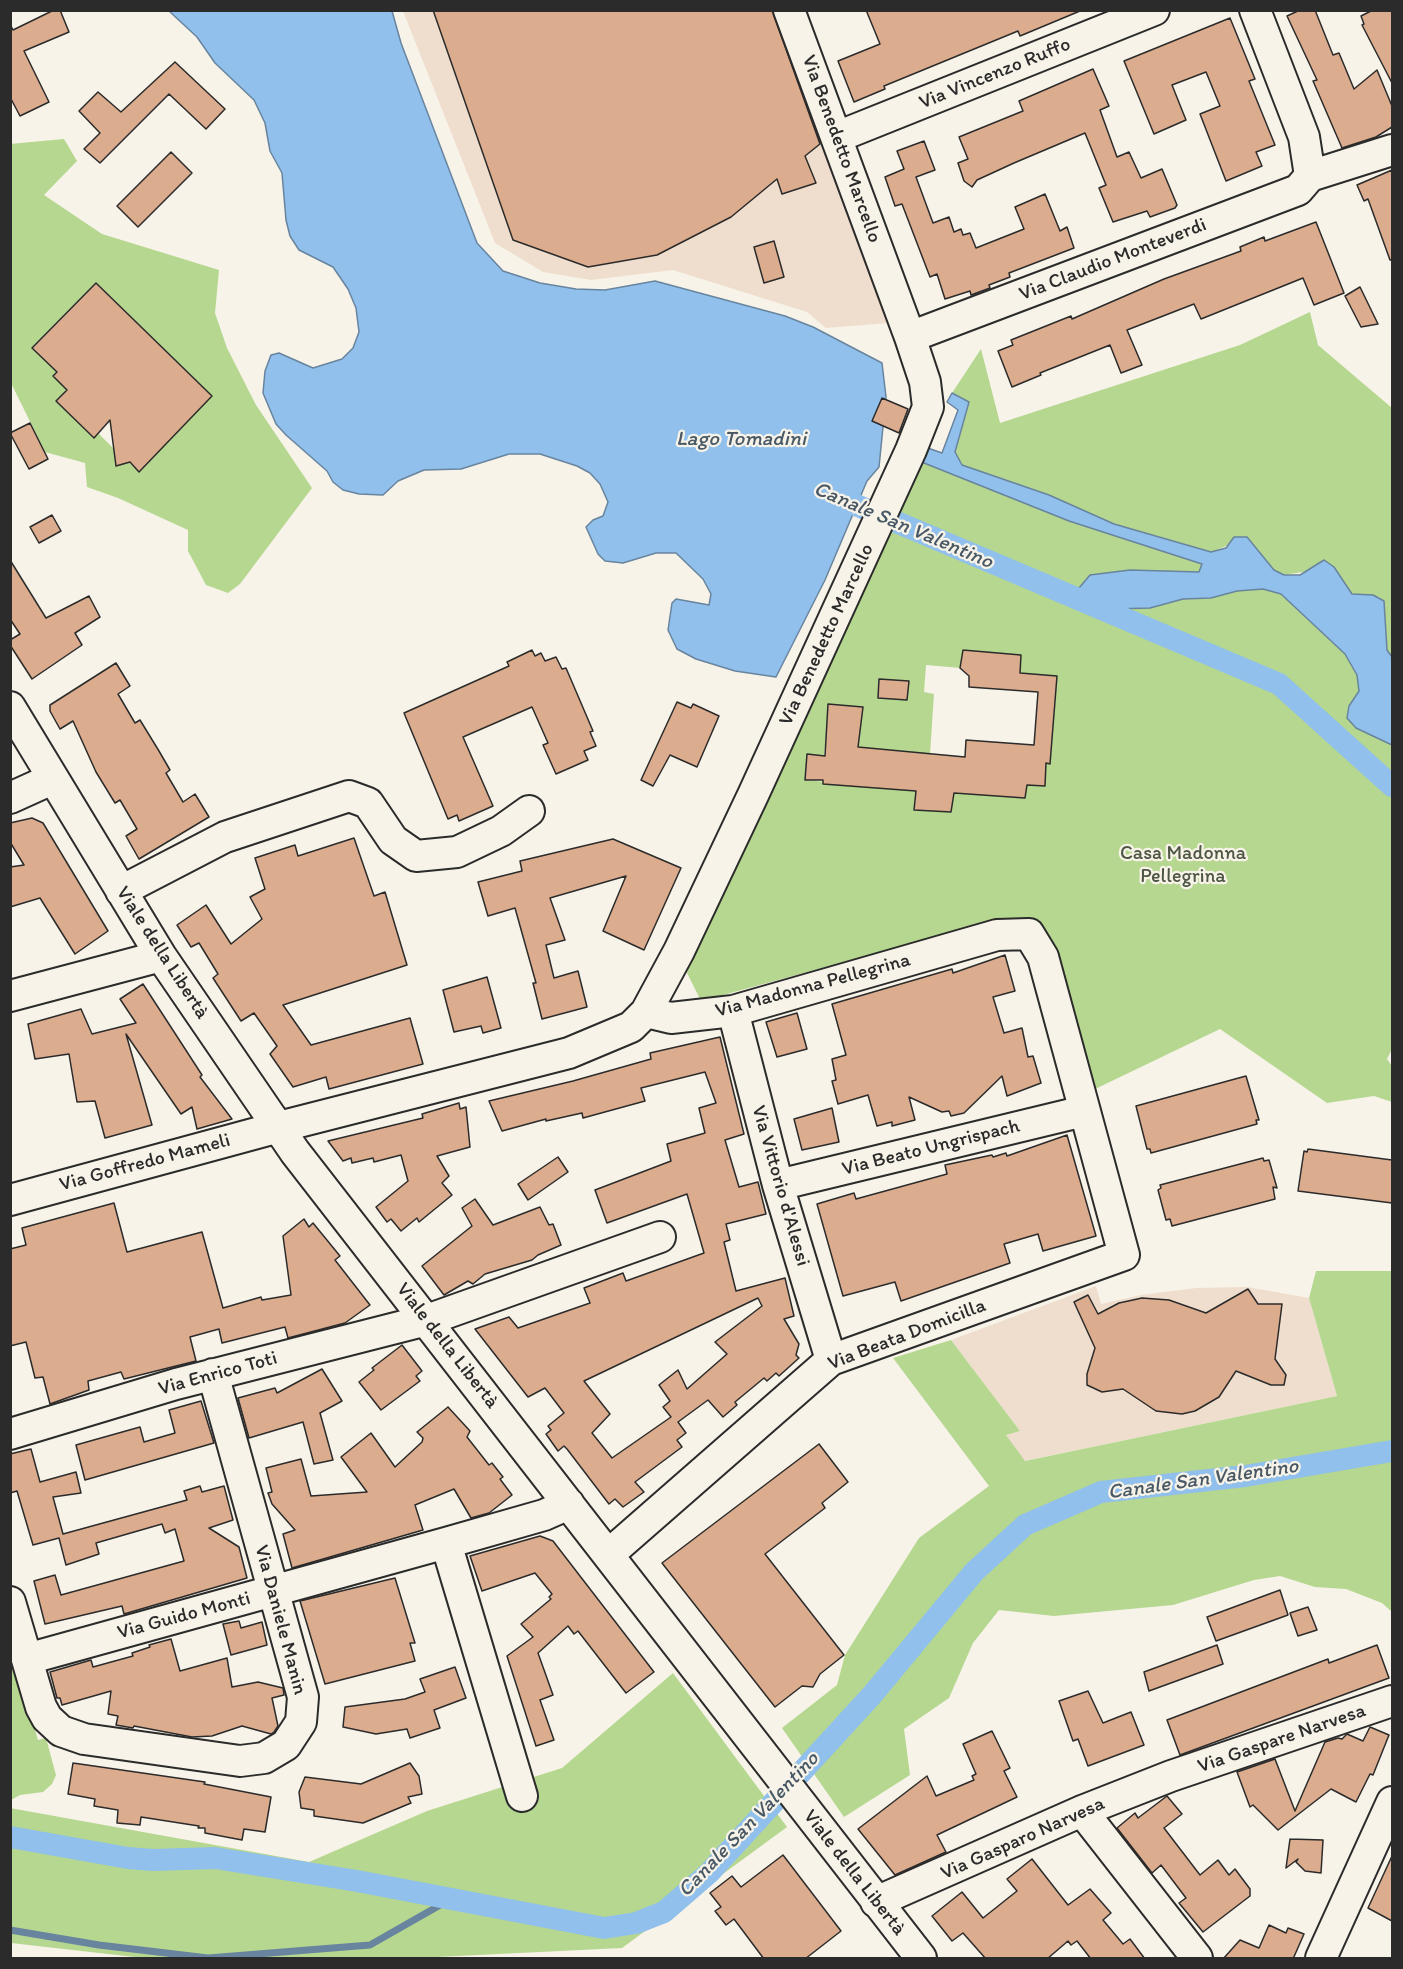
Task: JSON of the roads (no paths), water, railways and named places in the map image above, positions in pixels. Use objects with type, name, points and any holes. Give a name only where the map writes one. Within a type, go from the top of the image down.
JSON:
[{"type":"street","name":"Via Benedetto Marcello","points":[[646,1012],[679,951],[753,795],[911,450],[928,407],[924,382],[910,337],[789,10]]},
{"type":"street","name":"Via Vincenzo Ruffo","points":[[837,137],[1154,10]]},
{"type":"street","points":[[1254,10],[1304,137],[1310,176]]},
{"type":"street","name":"Via Claudio Monteverdi","points":[[910,337],[1298,190],[1310,176],[1392,150]]},
{"type":"street","name":"Viale della Libertà","points":[[10,707],[161,956],[295,1152],[921,1959]]},
{"type":"street","points":[[10,798],[52,779]]},
{"type":"street","points":[[122,891],[225,837],[350,796],[368,803],[393,840],[416,856],[457,852],[501,831],[529,811]]},
{"type":"street","name":"Via Madonna Pellegrina","points":[[646,1012],[671,1018],[733,1011],[997,935],[1029,934],[1043,957],[1124,1255]]},
{"type":"street","points":[[10,996],[161,956]]},
{"type":"street","name":"Via Vittorio d'Alessi","points":[[733,1011],[778,1185],[831,1360]]},
{"type":"street","points":[[279,1127],[569,1053],[631,1027],[646,1012]]},
{"type":"street","name":"Via Beato Ungrispach","points":[[778,1185],[1084,1111]]},
{"type":"street","name":"Via Goffredo Mameli","points":[[10,1200],[279,1127]]},
{"type":"street","name":"Via Enrico Toti","points":[[10,1434],[213,1374],[427,1320],[660,1237]]},
{"type":"street","name":"Via Beata Domicilla","points":[[608,1555],[831,1360],[1124,1255]]},
{"type":"street","name":"Via Daniele Manin","points":[[10,1602],[46,1718],[61,1731],[72,1736],[240,1761],[264,1758],[286,1745],[301,1722],[303,1697],[213,1374]]},
{"type":"street","name":"Via Guido Monti","points":[[27,1659],[544,1515],[569,1504]]},
{"type":"street","points":[[446,1543],[522,1796]]},
{"type":"street","name":"Via Gaspare Narvesa","points":[[1170,1776],[1392,1701]]},
{"type":"street","name":"Via Gasparo Narvesa","points":[[876,1902],[1082,1811],[1170,1776]]},
{"type":"street","points":[[1320,1959],[1392,1805]]},
{"type":"street","points":[[1082,1811],[1197,1959]]},
{"type":"water","name":"Lago Tomadini","points":[[169,11],[392,11],[401,43],[477,243],[503,271],[540,283],[576,289],[605,290],[655,281],[785,316],[813,327],[882,363],[886,397],[879,467],[867,481],[825,580],[776,677],[735,671],[696,659],[677,649],[668,630],[672,603],[676,599],[709,605],[711,594],[703,579],[676,553],[656,553],[623,563],[605,561],[598,554],[586,527],[593,520],[603,516],[608,502],[600,484],[590,473],[577,466],[540,454],[509,454],[461,469],[424,470],[398,481],[383,495],[359,494],[343,490],[333,482],[327,471],[286,435],[276,424],[263,393],[265,371],[271,355],[279,353],[313,368],[342,359],[353,348],[359,332],[356,308],[348,289],[333,267],[299,250],[290,236],[286,220],[282,173],[270,151],[265,123],[254,100],[215,63],[197,37]]},
{"type":"water","points":[[952,393],[969,402],[955,452],[962,465],[1049,495],[1114,524],[1211,552],[1226,548],[1234,537],[1247,537],[1274,570],[1284,575],[1300,575],[1324,560],[1334,567],[1352,594],[1373,595],[1384,601],[1387,650],[1392,657],[1392,745],[1356,728],[1347,718],[1349,706],[1359,691],[1357,675],[1345,654],[1281,594],[1263,589],[1237,591],[1211,598],[1183,599],[1150,608],[1113,609],[1092,602],[1079,588],[1090,575],[1130,570],[1199,572],[1202,564],[1069,521],[919,461],[925,447],[942,453],[958,410],[947,402]]},
{"type":"waterway","name":"Canale San Valentino","points":[[830,494],[1279,684],[1392,786]]},
{"type":"waterway","name":"Canale San Valentino","points":[[10,1837],[128,1858],[153,1860],[215,1858],[357,1881],[604,1928],[636,1923],[664,1912],[709,1873],[872,1695],[974,1572],[1025,1525],[1101,1492],[1245,1476],[1392,1451]]},
{"type":"waterway","points":[[10,1930],[99,1945],[208,1958],[370,1945],[449,1900]]},
{"type":"park label","name":"Casa Madonna Pellegrina","points":[[1183,866]]}]
